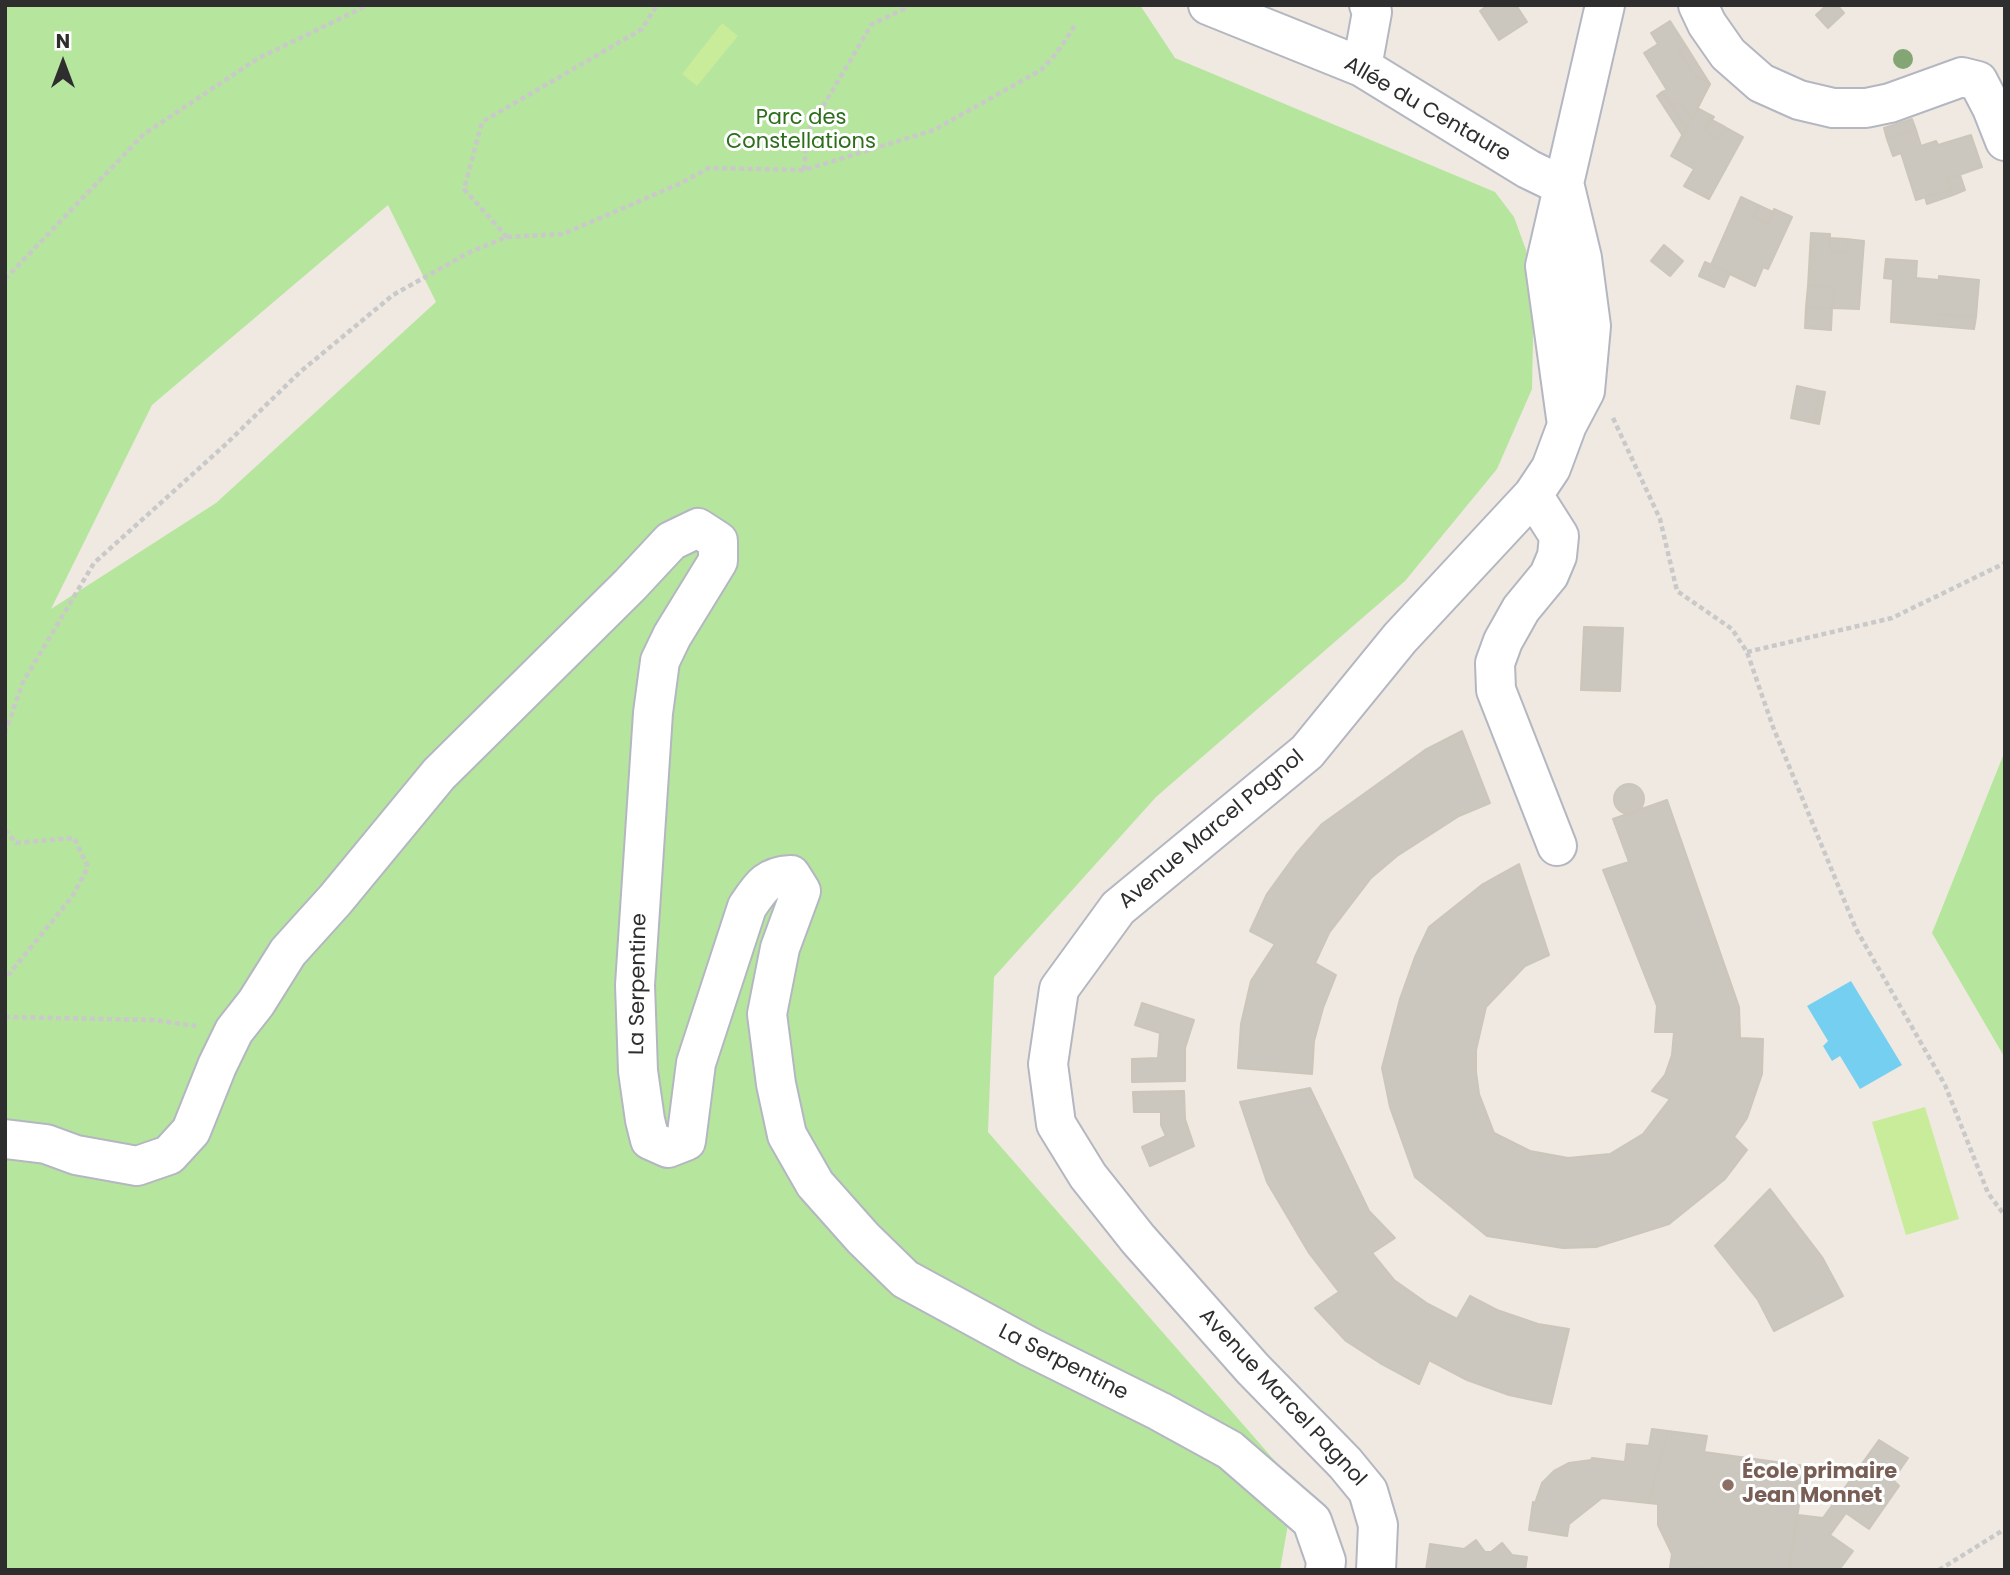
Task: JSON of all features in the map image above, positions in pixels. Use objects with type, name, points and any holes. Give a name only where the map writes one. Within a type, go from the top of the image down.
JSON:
[{"type":"street","name":"Allée du Centaure","points":[[1208,5],[1362,67],[1528,169],[1565,187]]},
{"type":"street","points":[[1362,67],[1372,12],[1369,5]]},
{"type":"street","name":"Avenue Marcel Pagnol","points":[[1567,425],[1545,266],[1605,5]]},
{"type":"street","points":[[1698,5],[1707,24],[1728,54],[1760,83],[1799,100],[1833,108],[1866,108],[1890,103],[1962,77],[1978,81],[2005,141]]},
{"type":"street","name":"Avenue Marcel Pagnol","points":[[1376,1570],[1378,1525],[1368,1491],[1146,1249],[1088,1176],[1056,1124],[1048,1064],[1059,989],[1118,908],[1307,752],[1400,638],[1533,495],[1551,468],[1567,425],[1585,391],[1591,326],[1582,258],[1565,187]]},
{"type":"street","points":[[1533,495],[1559,536],[1558,556],[1549,575],[1521,609],[1503,641],[1495,663],[1496,690],[1557,846]]},
{"type":"street","name":"La Serpentine","points":[[5,1139],[46,1144],[76,1155],[137,1166],[169,1155],[191,1131],[234,1031],[256,1003],[288,952],[335,900],[439,774],[671,541],[698,528],[718,541],[718,561],[672,636],[660,661],[653,713],[635,985],[638,1070],[650,1140],[668,1148],[686,1141],[696,1063],[747,907],[760,887],[776,875],[791,875],[801,891],[780,948],[767,1014],[776,1084],[787,1135],[815,1184],[863,1238],[905,1279],[1030,1348],[1159,1411],[1230,1450],[1312,1521],[1326,1561],[1325,1570]]},
{"type":"path","points":[[5,279],[144,134],[257,59],[369,5]]},
{"type":"path","points":[[507,237],[464,189],[482,122],[642,29],[657,5]]},
{"type":"path","points":[[804,170],[807,133],[872,24],[907,5]]},
{"type":"path","points":[[5,733],[23,682],[94,563],[225,445],[300,372],[393,295],[470,252],[507,237],[563,234],[679,184],[709,168],[804,170],[934,130],[1041,70],[1056,54],[1076,24]]},
{"type":"path","points":[[1585,391],[1607,406],[1660,519],[1677,591],[1732,629],[1747,652],[1773,727],[1856,929],[1945,1084],[1988,1192],[2005,1216]]},
{"type":"path","points":[[1747,652],[1892,618],[2005,563]]},
{"type":"path","points":[[5,830],[16,843],[74,838],[89,867],[72,897],[5,979]]},
{"type":"path","points":[[5,1017],[154,1020],[234,1031]]},
{"type":"path","points":[[1939,1570],[2005,1529]]},
{"type":"green space","name":"Parc des Constellations","points":[[5,5],[1140,5],[1175,58],[1495,192],[1514,217],[1526,250],[1534,290],[1532,389],[1497,469],[1405,581],[1156,797],[994,977],[988,1132],[1295,1484],[1280,1570],[5,1570]],"holes":[[[388,205],[436,302],[216,503],[51,609],[152,405]]]},
{"type":"green space","points":[[722,23],[738,36],[697,86],[682,74]]},
{"type":"green space","points":[[2005,751],[2005,1058],[1932,933]]},
{"type":"green space","points":[[1925,1107],[1959,1219],[1906,1235],[1872,1122]]},
{"type":"water","points":[[1851,981],[1902,1065],[1860,1089],[1840,1056],[1832,1061],[1823,1046],[1828,1041],[1807,1006]]},
{"type":"building","points":[[1488,5],[1516,5],[1527,22],[1499,40],[1480,11]]},
{"type":"building","points":[[1827,5],[1837,5],[1844,13],[1828,28],[1816,15]]},
{"type":"building","points":[[1670,21],[1686,46],[1679,51],[1695,76],[1710,84],[1692,119],[1680,101],[1672,106],[1662,92],[1667,90],[1644,53],[1658,44],[1651,33]]},
{"type":"building","points":[[1686,46],[1710,84],[1695,76],[1679,51]]},
{"type":"building","points":[[1662,92],[1686,128],[1683,136],[1657,96]]},
{"type":"building","points":[[1680,101],[1692,119],[1686,128],[1672,106]]},
{"type":"building","points":[[1697,108],[1714,117],[1704,131],[1718,139],[1725,127],[1743,137],[1709,199],[1684,186],[1694,169],[1671,156]]},
{"type":"building","points":[[1710,119],[1725,127],[1718,139],[1704,131]]},
{"type":"building","points":[[1912,119],[1916,130],[1887,139],[1884,128]]},
{"type":"building","points":[[1916,130],[1921,146],[1936,141],[1938,145],[1971,135],[1982,167],[1947,179],[1951,189],[1916,200],[1901,153],[1893,156],[1887,139]]},
{"type":"building","points":[[1960,175],[1965,190],[1953,195],[1947,179]]},
{"type":"building","points":[[1951,189],[1953,195],[1927,204],[1925,197]]},
{"type":"building","points":[[1741,197],[1758,205],[1753,217],[1768,224],[1774,209],[1792,217],[1768,269],[1763,267],[1755,286],[1711,265]]},
{"type":"building","points":[[1758,205],[1773,212],[1768,224],[1753,217]]},
{"type":"building","points":[[1811,233],[1830,234],[1829,251],[1846,253],[1846,239],[1864,241],[1859,309],[1832,308],[1834,287],[1808,286]]},
{"type":"building","points":[[1830,238],[1846,239],[1846,253],[1829,251]]},
{"type":"building","points":[[1664,245],[1683,261],[1670,276],[1651,261]]},
{"type":"building","points":[[1886,259],[1917,261],[1916,278],[1939,280],[1939,276],[1979,280],[1976,317],[1938,314],[1938,326],[1891,322],[1893,279],[1884,278]]},
{"type":"building","points":[[1705,262],[1730,273],[1724,287],[1699,276]]},
{"type":"building","points":[[1808,286],[1834,287],[1832,308],[1806,307]]},
{"type":"building","points":[[1806,307],[1832,308],[1831,330],[1805,328]]},
{"type":"building","points":[[1938,314],[1976,317],[1974,329],[1938,326]]},
{"type":"building","points":[[1797,386],[1819,391],[1814,423],[1791,418]]},
{"type":"building","points":[[1819,391],[1825,392],[1819,424],[1814,423]]},
{"type":"building","points":[[1584,627],[1623,628],[1620,691],[1581,690]]},
{"type":"building","points":[[1462,731],[1490,803],[1459,816],[1397,856],[1371,878],[1329,933],[1315,963],[1336,975],[1314,1041],[1312,1074],[1238,1068],[1241,1024],[1251,981],[1275,944],[1250,931],[1267,894],[1322,824],[1425,750]]},
{"type":"building","points":[[1629,784],[1640,788],[1644,799],[1640,810],[1629,814],[1618,810],[1614,799],[1618,788]]},
{"type":"building","points":[[1667,800],[1739,1007],[1740,1038],[1763,1039],[1762,1074],[1747,1118],[1734,1137],[1747,1150],[1725,1179],[1669,1224],[1596,1247],[1563,1248],[1487,1236],[1415,1177],[1390,1107],[1382,1068],[1400,999],[1415,957],[1429,927],[1483,884],[1519,864],[1549,955],[1525,966],[1486,1007],[1476,1050],[1476,1072],[1479,1094],[1494,1133],[1530,1151],[1568,1158],[1610,1154],[1643,1134],[1670,1099],[1652,1091],[1665,1075],[1672,1055],[1674,1032],[1655,1032],[1657,1006],[1603,870],[1629,862],[1613,819]]},
{"type":"building","points":[[1142,1003],[1194,1020],[1185,1048],[1185,1081],[1132,1082],[1132,1059],[1158,1058],[1160,1033],[1135,1025]]},
{"type":"building","points":[[1310,1088],[1369,1211],[1395,1238],[1372,1253],[1394,1280],[1428,1304],[1457,1319],[1470,1296],[1497,1310],[1538,1324],[1569,1329],[1551,1404],[1509,1395],[1467,1380],[1429,1360],[1419,1384],[1346,1341],[1315,1308],[1339,1292],[1309,1253],[1267,1182],[1240,1102]]},
{"type":"building","points":[[1184,1091],[1185,1119],[1194,1146],[1150,1166],[1142,1147],[1166,1136],[1161,1125],[1161,1112],[1134,1112],[1133,1092]]},
{"type":"building","points":[[1770,1189],[1822,1257],[1843,1296],[1774,1331],[1758,1300],[1715,1246]]},
{"type":"building","points":[[1652,1429],[1668,1431],[1648,1503],[1602,1498],[1569,1524],[1567,1536],[1529,1530],[1533,1502],[1535,1503],[1542,1483],[1554,1471],[1569,1463],[1592,1458],[1625,1462],[1627,1444],[1649,1446]]},
{"type":"building","name":"École primaire Jean Monnet","points":[[1668,1431],[1707,1436],[1704,1452],[1805,1466],[1789,1570],[1670,1568],[1672,1554],[1658,1525],[1658,1504],[1648,1503]]},
{"type":"building","points":[[1879,1440],[1908,1458],[1893,1480],[1899,1486],[1869,1529],[1846,1513],[1830,1535],[1853,1551],[1839,1570],[1789,1570],[1798,1515],[1823,1518]]},
{"type":"building","points":[[1476,1540],[1485,1552],[1491,1552],[1502,1543],[1512,1555],[1527,1557],[1525,1570],[1426,1570],[1430,1544],[1464,1549]]},
{"type":"place","name":"École primaire Jean Monnet","points":[[1728,1485]]}]
